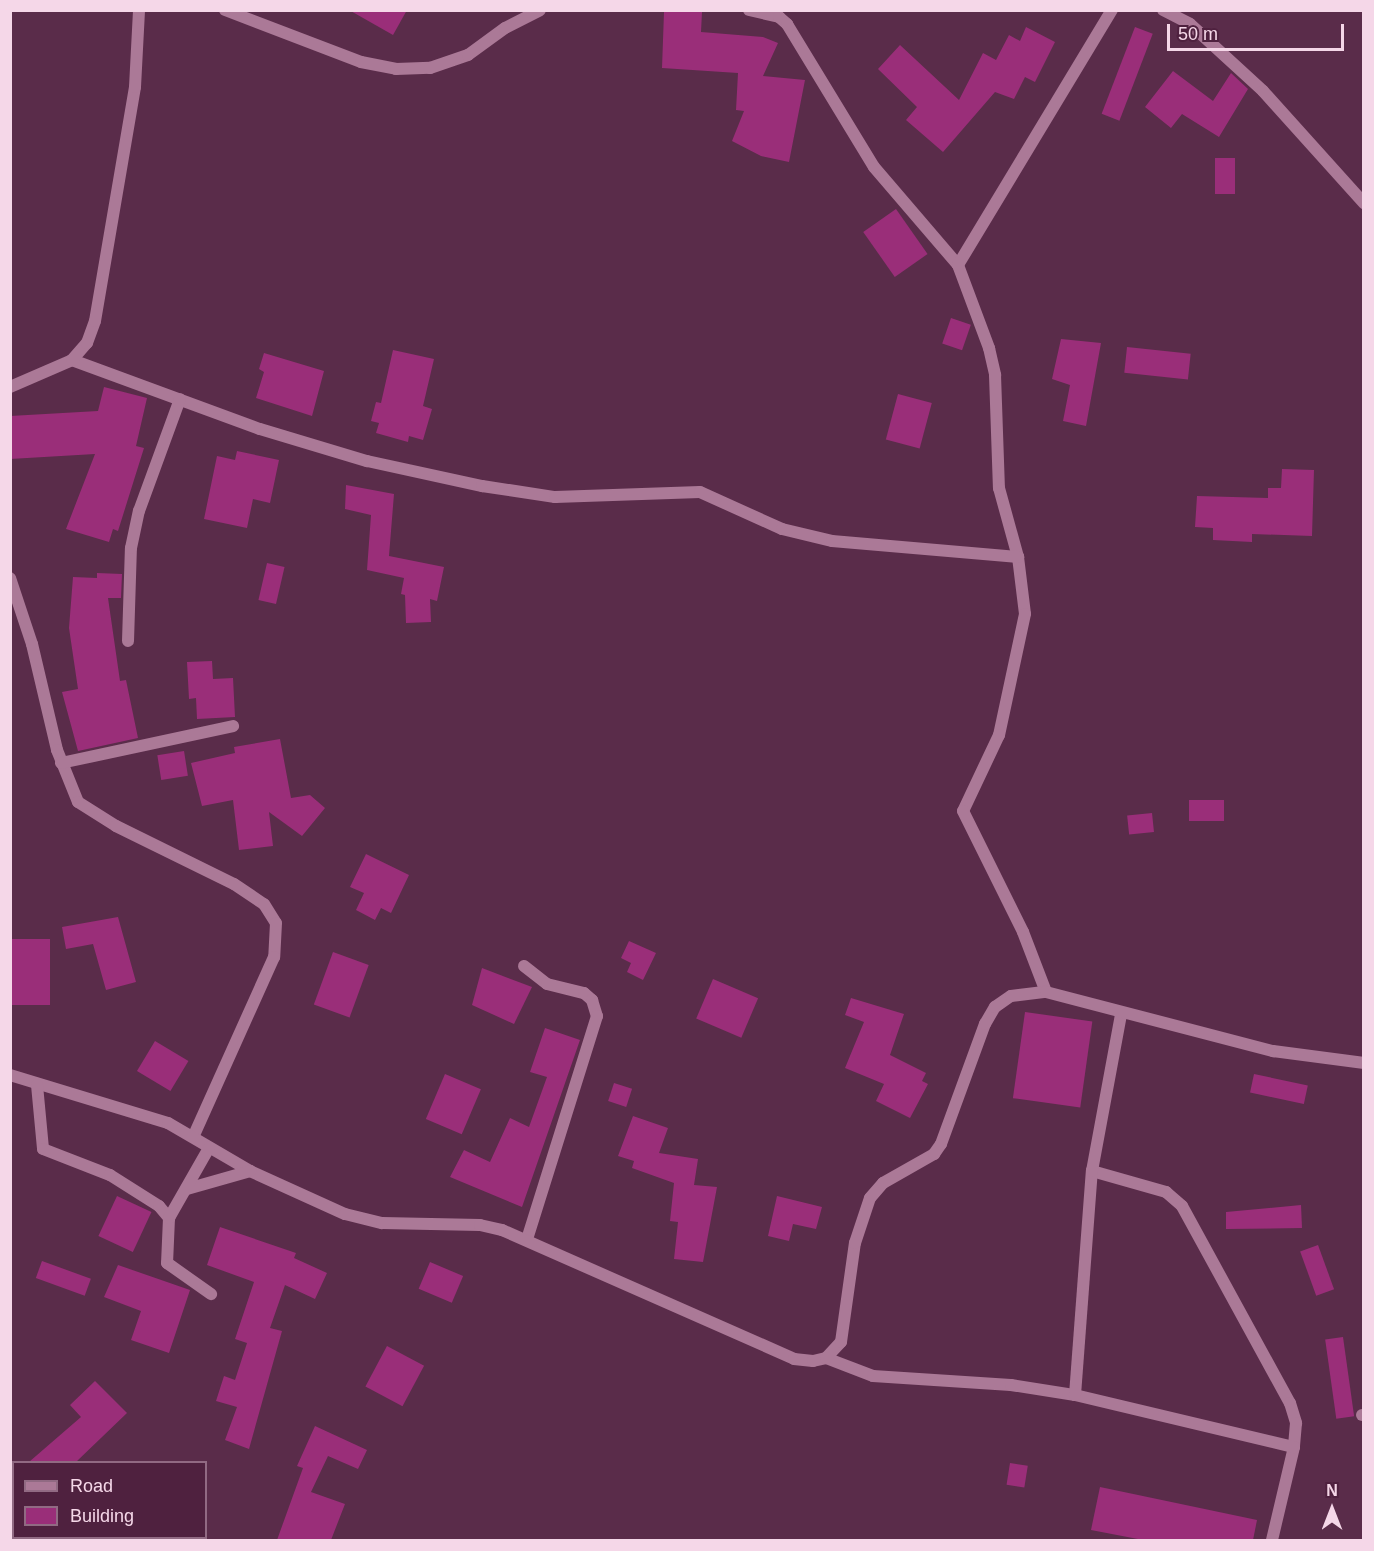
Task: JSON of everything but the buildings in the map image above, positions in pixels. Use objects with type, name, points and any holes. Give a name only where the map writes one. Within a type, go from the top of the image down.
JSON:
[{"type":"street","points":[[10,387],[72,360],[87,343],[95,321],[135,87],[139,10]]},
{"type":"street","points":[[225,10],[361,62],[396,69],[430,68],[468,55],[505,28],[540,10]]},
{"type":"street","points":[[749,10],[780,17],[787,24],[874,167],[958,265],[974,300],[995,375],[999,488],[1018,558],[1024,614],[999,735],[963,811],[1023,932],[1047,992]]},
{"type":"street","points":[[958,265],[1112,10]]},
{"type":"street","points":[[1163,10],[1190,24],[1263,90],[1364,203]]},
{"type":"street","points":[[72,360],[180,399],[367,461],[482,486],[555,497],[699,492],[782,529],[832,541],[1018,558]]},
{"type":"street","points":[[128,641],[131,548],[139,511],[180,399]]},
{"type":"street","points":[[10,578],[61,764],[72,794],[85,808],[234,884],[264,904],[276,923],[274,957],[193,1137]]},
{"type":"street","points":[[61,764],[233,726]]},
{"type":"street","points":[[524,966],[547,984],[584,993],[596,1007],[597,1016],[527,1239]]},
{"type":"street","points":[[826,1358],[841,1342],[855,1243],[870,1198],[941,1144],[995,1007],[1025,992],[1047,992],[1120,1014],[1274,1051],[1364,1063]]},
{"type":"street","points":[[1075,1395],[1092,1171],[1120,1014]]},
{"type":"street","points":[[10,1075],[37,1085],[134,1111],[193,1137],[250,1171],[345,1214],[382,1223],[480,1225],[527,1239],[794,1359],[826,1358],[873,1376],[1011,1385],[1075,1395],[1294,1447]]},
{"type":"street","points":[[37,1085],[43,1149],[110,1175],[159,1206],[169,1218]]},
{"type":"street","points":[[209,1148],[169,1218],[168,1263],[211,1294]]},
{"type":"street","points":[[187,1189],[250,1171]]},
{"type":"street","points":[[1092,1171],[1166,1192],[1182,1206],[1290,1402],[1296,1423],[1294,1447],[1272,1540]]}]
